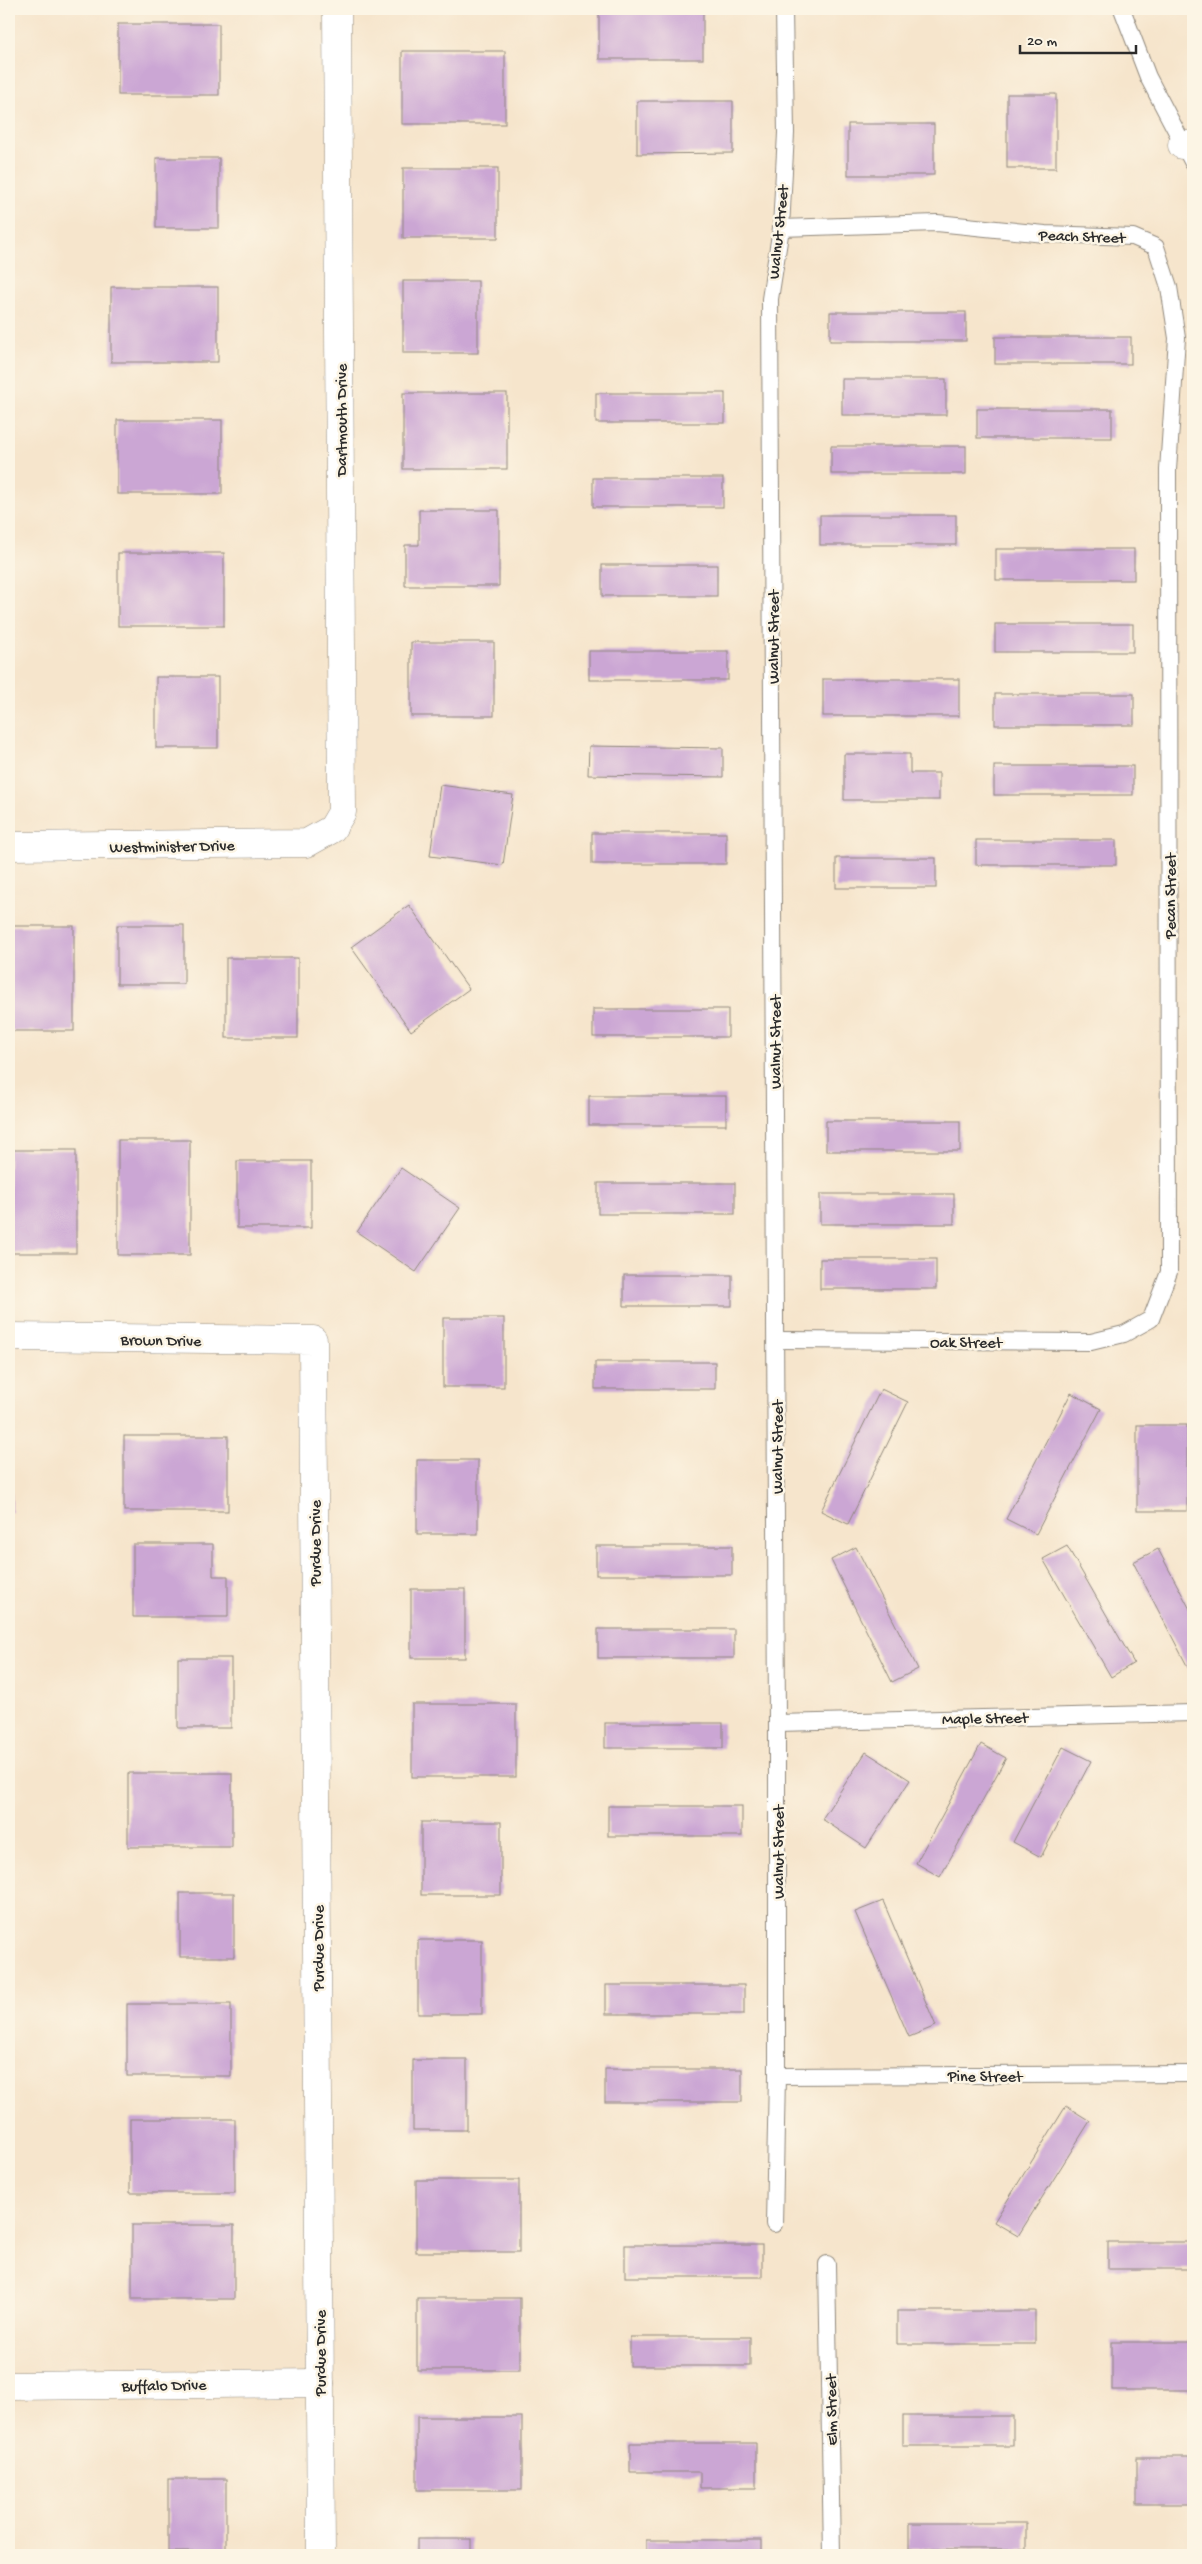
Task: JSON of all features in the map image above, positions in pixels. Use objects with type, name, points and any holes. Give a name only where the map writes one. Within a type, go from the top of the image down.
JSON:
[{"type":"street","name":"Dartmouth Drive","points":[[332,829],[342,812],[337,9]]},
{"type":"street","name":"Westminister Drive","points":[[9,846],[307,843],[332,829]]},
{"type":"street","name":"Brown Drive","points":[[9,1337],[313,1340]]},
{"type":"street","name":"Purdue Drive","points":[[313,1340],[321,2555]]},
{"type":"street","name":"Buffalo Drive","points":[[9,2386],[320,2383]]},
{"type":"lane","name":"Walnut Street","points":[[777,2076],[776,1340],[770,299],[781,228],[786,133],[784,9]]},
{"type":"lane","points":[[1122,9],[1148,77],[1190,151]]},
{"type":"lane","name":"Peach Street","points":[[781,228],[937,223],[1046,234],[1133,237],[1156,247],[1169,287],[1177,338],[1168,470]]},
{"type":"lane","name":"Pecan Street","points":[[1151,1319],[1169,1272],[1168,470]]},
{"type":"lane","name":"Oak Street","points":[[776,1340],[1091,1342],[1124,1334],[1151,1319]]},
{"type":"lane","name":"Maple Street","points":[[777,1722],[1193,1714]]},
{"type":"lane","name":"Pine Street","points":[[777,2076],[1193,2074]]},
{"type":"lane","points":[[774,2224],[777,2076]]},
{"type":"lane","name":"Elm Street","points":[[827,2264],[832,2555]]},
{"type":"building","points":[[599,10],[703,10],[703,59],[599,59]]},
{"type":"building","points":[[118,24],[219,24],[219,95],[118,95]]},
{"type":"building","points":[[402,51],[505,51],[505,124],[402,124]]},
{"type":"building","points":[[1007,94],[1056,94],[1056,168],[1007,168]]},
{"type":"building","points":[[637,101],[733,101],[733,153],[637,154]]},
{"type":"building","points":[[848,124],[934,124],[934,175],[848,175]]},
{"type":"building","points":[[156,158],[219,158],[219,228],[156,228]]},
{"type":"building","points":[[403,168],[498,168],[498,238],[403,238]]},
{"type":"building","points":[[403,281],[478,281],[478,353],[403,353]]},
{"type":"building","points":[[111,287],[218,287],[218,362],[111,362]]},
{"type":"building","points":[[830,312],[966,312],[966,341],[830,341]]},
{"type":"building","points":[[995,337],[1131,337],[1131,364],[995,364]]},
{"type":"building","points":[[842,379],[946,379],[946,415],[842,415]]},
{"type":"building","points":[[403,393],[507,393],[507,469],[403,469]]},
{"type":"building","points":[[596,393],[725,393],[725,423],[596,423]]},
{"type":"building","points":[[977,409],[1112,409],[1112,438],[977,438]]},
{"type":"building","points":[[117,420],[222,420],[222,494],[117,494]]},
{"type":"building","points":[[831,446],[966,446],[966,474],[831,474]]},
{"type":"building","points":[[593,478],[723,478],[723,507],[593,507]]},
{"type":"building","points":[[419,510],[499,510],[499,586],[405,586],[405,545],[419,545]]},
{"type":"building","points":[[820,515],[956,515],[956,545],[820,545]]},
{"type":"building","points":[[996,549],[1134,549],[1134,580],[996,580]]},
{"type":"building","points":[[118,553],[224,553],[224,626],[118,626]]},
{"type":"building","points":[[602,565],[717,565],[717,596],[602,596]]},
{"type":"building","points":[[995,624],[1133,624],[1133,652],[995,652]]},
{"type":"building","points":[[411,642],[494,642],[494,716],[411,716]]},
{"type":"building","points":[[589,651],[728,651],[728,680],[589,680]]},
{"type":"building","points":[[156,677],[218,677],[218,748],[156,748]]},
{"type":"building","points":[[823,679],[959,679],[959,716],[823,716]]},
{"type":"building","points":[[995,694],[1134,694],[1134,725],[995,725]]},
{"type":"building","points":[[589,746],[723,748],[723,777],[588,775]]},
{"type":"building","points":[[844,754],[910,754],[910,773],[939,773],[939,800],[844,800]]},
{"type":"building","points":[[994,766],[1133,766],[1133,795],[994,795]]},
{"type":"building","points":[[440,785],[513,795],[503,865],[430,856]]},
{"type":"building","points":[[592,833],[726,833],[726,864],[592,864]]},
{"type":"building","points":[[976,840],[1116,840],[1116,865],[976,865]]},
{"type":"building","points":[[836,858],[936,858],[936,888],[836,888]]},
{"type":"building","points":[[409,905],[469,989],[411,1031],[351,947]]},
{"type":"building","points":[[117,925],[184,925],[184,984],[117,984]]},
{"type":"building","points":[[9,926],[74,926],[74,1031],[9,1031]]},
{"type":"building","points":[[226,958],[298,958],[298,1038],[226,1038]]},
{"type":"building","points":[[593,1009],[728,1009],[728,1037],[593,1037]]},
{"type":"building","points":[[589,1096],[726,1096],[726,1125],[589,1125]]},
{"type":"building","points":[[826,1121],[960,1121],[960,1151],[826,1151]]},
{"type":"building","points":[[118,1140],[190,1140],[190,1255],[118,1255]]},
{"type":"building","points":[[9,1150],[76,1150],[76,1253],[9,1253]]},
{"type":"building","points":[[237,1161],[311,1161],[311,1228],[237,1228]]},
{"type":"building","points":[[401,1168],[460,1208],[416,1272],[357,1232]]},
{"type":"building","points":[[598,1183],[735,1183],[735,1214],[598,1214]]},
{"type":"building","points":[[820,1194],[954,1194],[954,1224],[820,1224]]},
{"type":"building","points":[[820,1259],[936,1259],[936,1289],[820,1289]]},
{"type":"building","points":[[624,1275],[732,1275],[732,1306],[624,1306]]},
{"type":"building","points":[[443,1318],[504,1318],[504,1387],[443,1387]]},
{"type":"building","points":[[595,1362],[715,1362],[715,1389],[595,1389]]},
{"type":"building","points":[[881,1389],[908,1402],[848,1524],[821,1511]]},
{"type":"building","points":[[1071,1393],[1101,1409],[1036,1534],[1006,1519]]},
{"type":"building","points":[[1137,1425],[1187,1425],[1187,1511],[1137,1511]]},
{"type":"building","points":[[124,1436],[228,1436],[228,1511],[124,1511]]},
{"type":"building","points":[[9,1438],[12,1438],[12,1512],[9,1512]]},
{"type":"building","points":[[417,1460],[478,1460],[478,1534],[417,1534]]},
{"type":"building","points":[[133,1544],[213,1544],[213,1576],[228,1576],[228,1617],[133,1617]]},
{"type":"building","points":[[596,1546],[732,1546],[732,1575],[596,1575]]},
{"type":"building","points":[[1067,1546],[1134,1663],[1111,1677],[1043,1559]]},
{"type":"building","points":[[856,1547],[918,1669],[892,1682],[831,1560]]},
{"type":"building","points":[[1158,1549],[1193,1615],[1193,1677],[1133,1562]]},
{"type":"building","points":[[411,1589],[465,1589],[465,1658],[411,1658]]},
{"type":"building","points":[[598,1629],[734,1629],[734,1658],[598,1658]]},
{"type":"building","points":[[178,1658],[231,1658],[231,1728],[178,1728]]},
{"type":"building","points":[[412,1704],[516,1704],[516,1777],[412,1777]]},
{"type":"building","points":[[605,1723],[723,1723],[723,1748],[605,1748]]},
{"type":"building","points":[[981,1744],[1006,1758],[940,1877],[916,1863]]},
{"type":"building","points":[[1063,1747],[1091,1761],[1041,1857],[1013,1842]]},
{"type":"building","points":[[866,1752],[910,1780],[866,1848],[822,1819]]},
{"type":"building","points":[[128,1773],[232,1773],[232,1847],[128,1847]]},
{"type":"building","points":[[608,1806],[742,1806],[742,1836],[608,1836]]},
{"type":"building","points":[[421,1822],[501,1822],[501,1895],[421,1895]]},
{"type":"building","points":[[180,1893],[234,1893],[234,1957],[180,1957]]},
{"type":"building","points":[[883,1901],[936,2026],[909,2037],[855,1912]]},
{"type":"building","points":[[418,1940],[482,1940],[482,2014],[418,2014]]},
{"type":"building","points":[[606,1985],[744,1985],[744,2014],[606,2014]]},
{"type":"building","points":[[127,2004],[231,2004],[231,2076],[127,2076]]},
{"type":"building","points":[[413,2060],[467,2060],[467,2130],[413,2130]]},
{"type":"building","points":[[605,2069],[742,2069],[742,2102],[605,2102]]},
{"type":"building","points":[[1066,2106],[1090,2121],[1018,2236],[994,2222]]},
{"type":"building","points":[[130,2119],[235,2119],[235,2193],[130,2193]]},
{"type":"building","points":[[416,2180],[519,2180],[519,2252],[416,2252]]},
{"type":"building","points":[[132,2225],[234,2225],[234,2299],[132,2299]]},
{"type":"building","points":[[1108,2242],[1193,2242],[1193,2269],[1108,2269]]},
{"type":"building","points":[[625,2245],[762,2245],[762,2277],[625,2277]]},
{"type":"building","points":[[417,2298],[520,2298],[520,2370],[417,2370]]},
{"type":"building","points":[[897,2311],[1035,2311],[1035,2344],[897,2344]]},
{"type":"building","points":[[630,2337],[750,2337],[750,2366],[630,2366]]},
{"type":"building","points":[[1112,2342],[1193,2342],[1193,2390],[1112,2390]]},
{"type":"building","points":[[903,2416],[1013,2416],[1013,2446],[903,2446]]},
{"type":"building","points":[[417,2417],[522,2417],[522,2490],[417,2490]]},
{"type":"building","points":[[630,2443],[756,2443],[756,2488],[700,2488],[700,2472],[630,2472]]},
{"type":"building","points":[[1137,2457],[1193,2457],[1193,2504],[1137,2504]]},
{"type":"building","points":[[168,2479],[226,2479],[226,2552],[168,2552]]},
{"type":"building","points":[[909,2523],[1026,2523],[1026,2549],[909,2549]]},
{"type":"building","points":[[417,2539],[471,2539],[471,2555],[417,2555]]},
{"type":"building","points":[[646,2540],[762,2540],[762,2555],[646,2555]]}]
